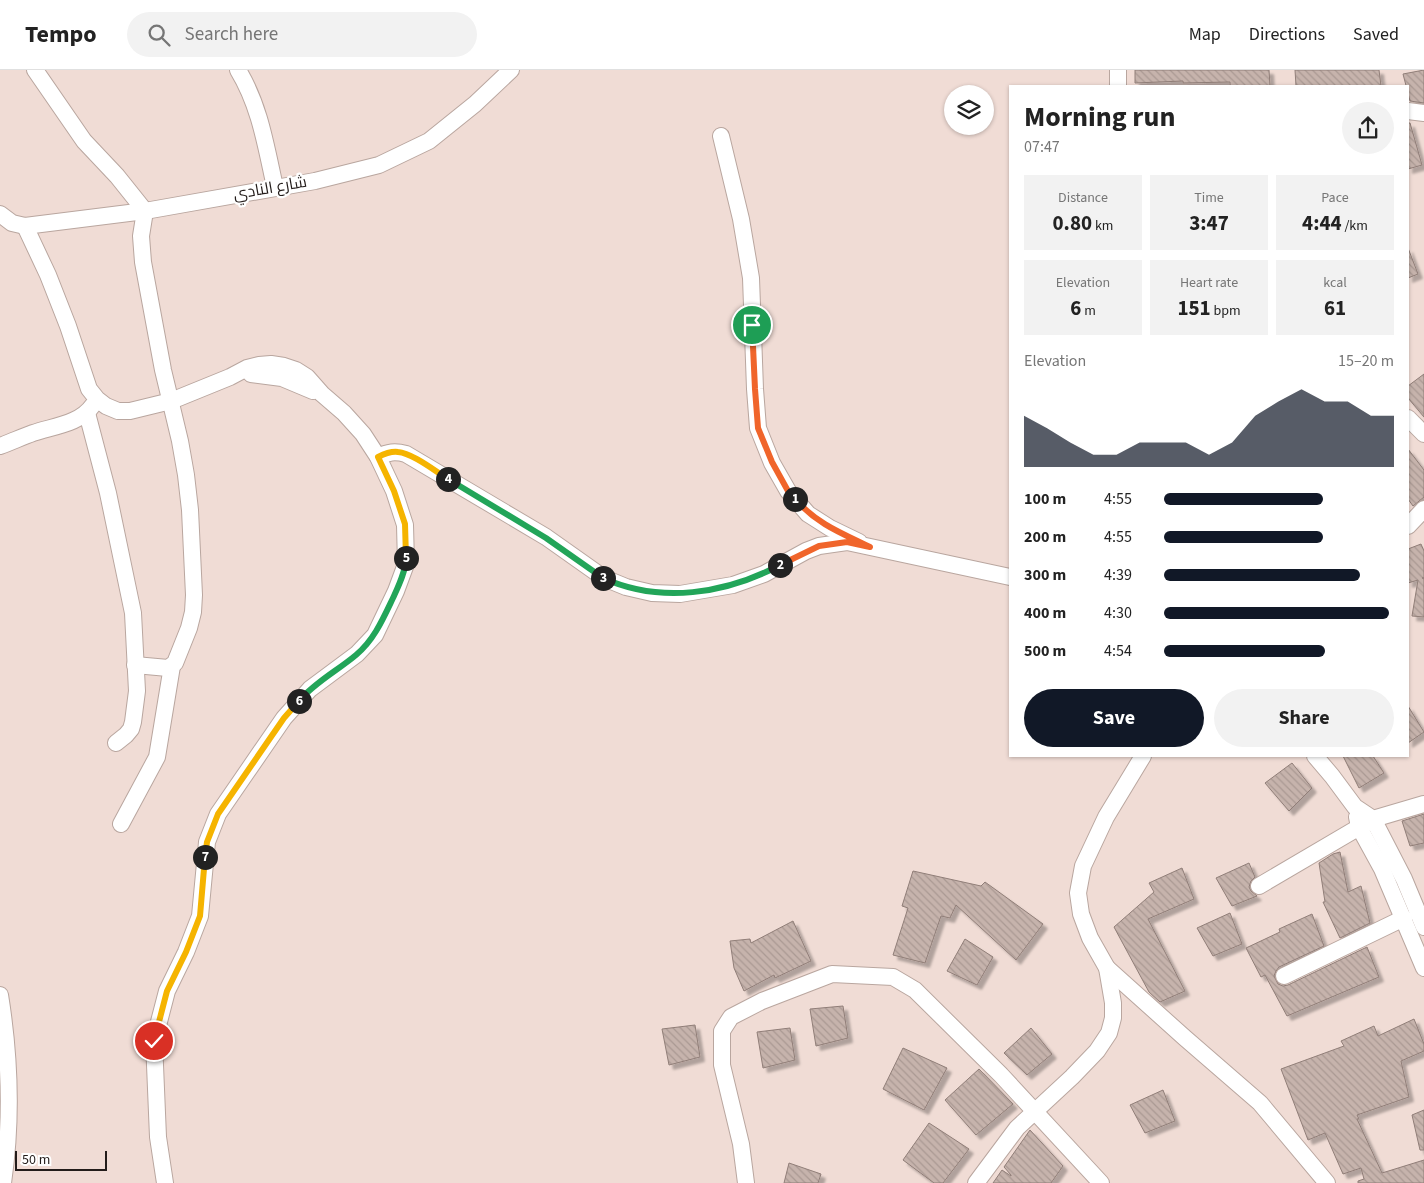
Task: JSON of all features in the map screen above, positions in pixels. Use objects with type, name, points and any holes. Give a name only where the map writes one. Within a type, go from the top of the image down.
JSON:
[{"type":"street","points":[[35,70],[84,141],[117,176],[145,211],[141,236],[143,262],[163,370],[180,441],[190,510],[193,612],[189,628],[175,663],[172,666],[157,758],[121,824]]},
{"type":"street","points":[[238,70],[248,87],[256,107],[275,187]]},
{"type":"street","name":"شارع النادي","points":[[25,226],[145,211],[315,181],[379,165],[429,141],[475,104],[511,70]]},
{"type":"street","points":[[1118,70],[1118,85]]},
{"type":"street","points":[[1409,112],[1424,113]]},
{"type":"street","points":[[721,136],[741,219],[751,278],[758,428],[772,462],[788,491],[808,514],[830,528],[870,547]]},
{"type":"street","points":[[0,214],[12,223],[25,226],[48,275],[68,326],[89,389],[96,399],[118,411],[130,411],[171,401],[230,378],[248,374],[271,375],[322,394],[344,412],[363,434],[378,457],[394,491],[405,524],[406,564],[396,591],[375,635],[357,654],[310,689],[284,718],[218,814],[207,842],[200,916],[186,952],[167,991],[154,1041],[158,1137],[165,1183]]},
{"type":"street","points":[[0,446],[71,421],[87,413],[96,399]]},
{"type":"street","points":[[87,413],[108,493],[133,613],[137,692],[131,730],[116,743]]},
{"type":"street","points":[[1409,419],[1424,434]]},
{"type":"street","points":[[378,457],[387,453],[397,452],[406,454],[546,538],[604,578],[626,587],[652,593],[680,594],[733,585],[764,574],[819,546],[847,542],[1009,578]]},
{"type":"street","points":[[1409,525],[1424,509]]},
{"type":"street","points":[[135,665],[163,668],[172,666]]},
{"type":"street","points":[[1142,757],[1106,817],[1083,866],[1078,894],[1080,914],[1090,938],[1107,968],[1260,1102],[1327,1183]]},
{"type":"street","points":[[1316,757],[1355,807],[1404,879],[1424,927]]},
{"type":"street","points":[[1259,886],[1366,823],[1424,804]]},
{"type":"street","points":[[1366,823],[1382,869],[1424,968]]},
{"type":"street","points":[[1284,976],[1404,918]]},
{"type":"street","points":[[976,1183],[1016,1128],[1072,1077],[1097,1051],[1109,1033],[1113,1018],[1113,1003],[1107,968]]},
{"type":"street","points":[[746,1183],[741,1144],[722,1065],[722,1031],[731,1017],[746,1009],[832,974],[893,977],[915,990],[1034,1110],[1101,1183]]},
{"type":"street","points":[[0,995],[10,1127],[3,1183]]},
{"type":"building","points":[[1135,70],[1269,70],[1270,85],[1230,85],[1230,82],[1183,83],[1183,81],[1135,83]]},
{"type":"building","points":[[1295,70],[1379,70],[1381,85],[1296,85]]},
{"type":"building","points":[[1424,70],[1424,103],[1410,101],[1409,85],[1406,85],[1403,74]]},
{"type":"building","points":[[1409,123],[1410,123],[1422,165],[1409,169]]},
{"type":"building","points":[[1409,251],[1418,274],[1409,278]]},
{"type":"building","points":[[1424,374],[1424,417],[1409,399],[1409,385]]},
{"type":"building","points":[[1409,450],[1424,470],[1424,497],[1413,506],[1409,500]]},
{"type":"building","points":[[1421,544],[1424,551],[1424,617],[1412,616],[1418,580],[1409,583],[1409,549]]},
{"type":"building","points":[[1409,708],[1424,732],[1409,742]]},
{"type":"building","points":[[1344,757],[1374,757],[1384,773],[1359,788]]},
{"type":"building","points":[[1292,763],[1312,788],[1289,811],[1265,783]]},
{"type":"building","points":[[1424,814],[1424,843],[1410,846],[1402,821]]},
{"type":"building","points":[[1340,852],[1348,892],[1361,886],[1370,923],[1340,938],[1323,902],[1325,902],[1319,863]]},
{"type":"building","points":[[1249,863],[1255,877],[1249,887],[1257,896],[1232,906],[1216,878]]},
{"type":"building","points":[[1182,868],[1194,899],[1148,919],[1185,991],[1160,1002],[1149,992],[1114,927],[1154,892],[1149,883]]},
{"type":"building","points":[[913,871],[981,886],[985,882],[1043,924],[1016,960],[956,905],[950,918],[941,916],[925,963],[893,955],[908,908],[902,906]]},
{"type":"building","points":[[1230,913],[1242,944],[1213,956],[1197,928]]},
{"type":"building","points":[[1312,914],[1324,946],[1279,967],[1274,976],[1278,984],[1288,985],[1367,947],[1379,977],[1287,1016],[1265,975],[1261,977],[1246,948],[1280,932],[1279,929]]},
{"type":"building","points":[[793,921],[811,961],[775,978],[774,975],[744,991],[734,968],[730,941],[750,939],[751,943]]},
{"type":"building","points":[[965,939],[993,957],[977,985],[947,971]]},
{"type":"building","points":[[843,1006],[848,1038],[816,1046],[810,1009]]},
{"type":"building","points":[[1414,1019],[1424,1044],[1424,1051],[1401,1061],[1409,1097],[1357,1115],[1359,1119],[1357,1119],[1382,1173],[1424,1160],[1424,1183],[1358,1183],[1358,1181],[1364,1179],[1361,1168],[1343,1174],[1325,1133],[1308,1140],[1281,1069],[1344,1046],[1341,1041],[1374,1026],[1378,1036]]},
{"type":"building","points":[[695,1025],[700,1057],[669,1065],[662,1029]]},
{"type":"building","points":[[790,1028],[795,1060],[763,1068],[757,1032]]},
{"type":"building","points":[[1031,1028],[1052,1054],[1027,1075],[1004,1053]]},
{"type":"building","points":[[903,1048],[947,1068],[924,1110],[883,1089]]},
{"type":"building","points":[[979,1069],[1013,1104],[976,1135],[945,1100]]},
{"type":"building","points":[[1163,1090],[1175,1121],[1145,1133],[1130,1105]]},
{"type":"building","points":[[1424,1110],[1424,1150],[1420,1150],[1412,1115]]},
{"type":"building","points":[[929,1123],[969,1149],[943,1183],[934,1183],[903,1160]]},
{"type":"building","points":[[1030,1130],[1063,1166],[1051,1183],[993,1183],[1002,1170],[1011,1176],[1004,1167]]},
{"type":"building","points":[[789,1163],[821,1174],[818,1183],[784,1183]]},
{"type":"route","points":[[154,1041],[167,991],[186,952],[200,916],[207,842],[218,814],[284,718],[310,689],[357,654],[375,635],[396,591],[406,564],[405,524],[394,491],[378,457],[387,453],[397,452],[406,454],[546,538],[604,578],[626,587],[652,593],[680,594],[733,585],[764,574],[819,546],[847,542],[870,547],[830,528],[808,514],[788,491],[772,462],[758,428],[752,325]]}]
